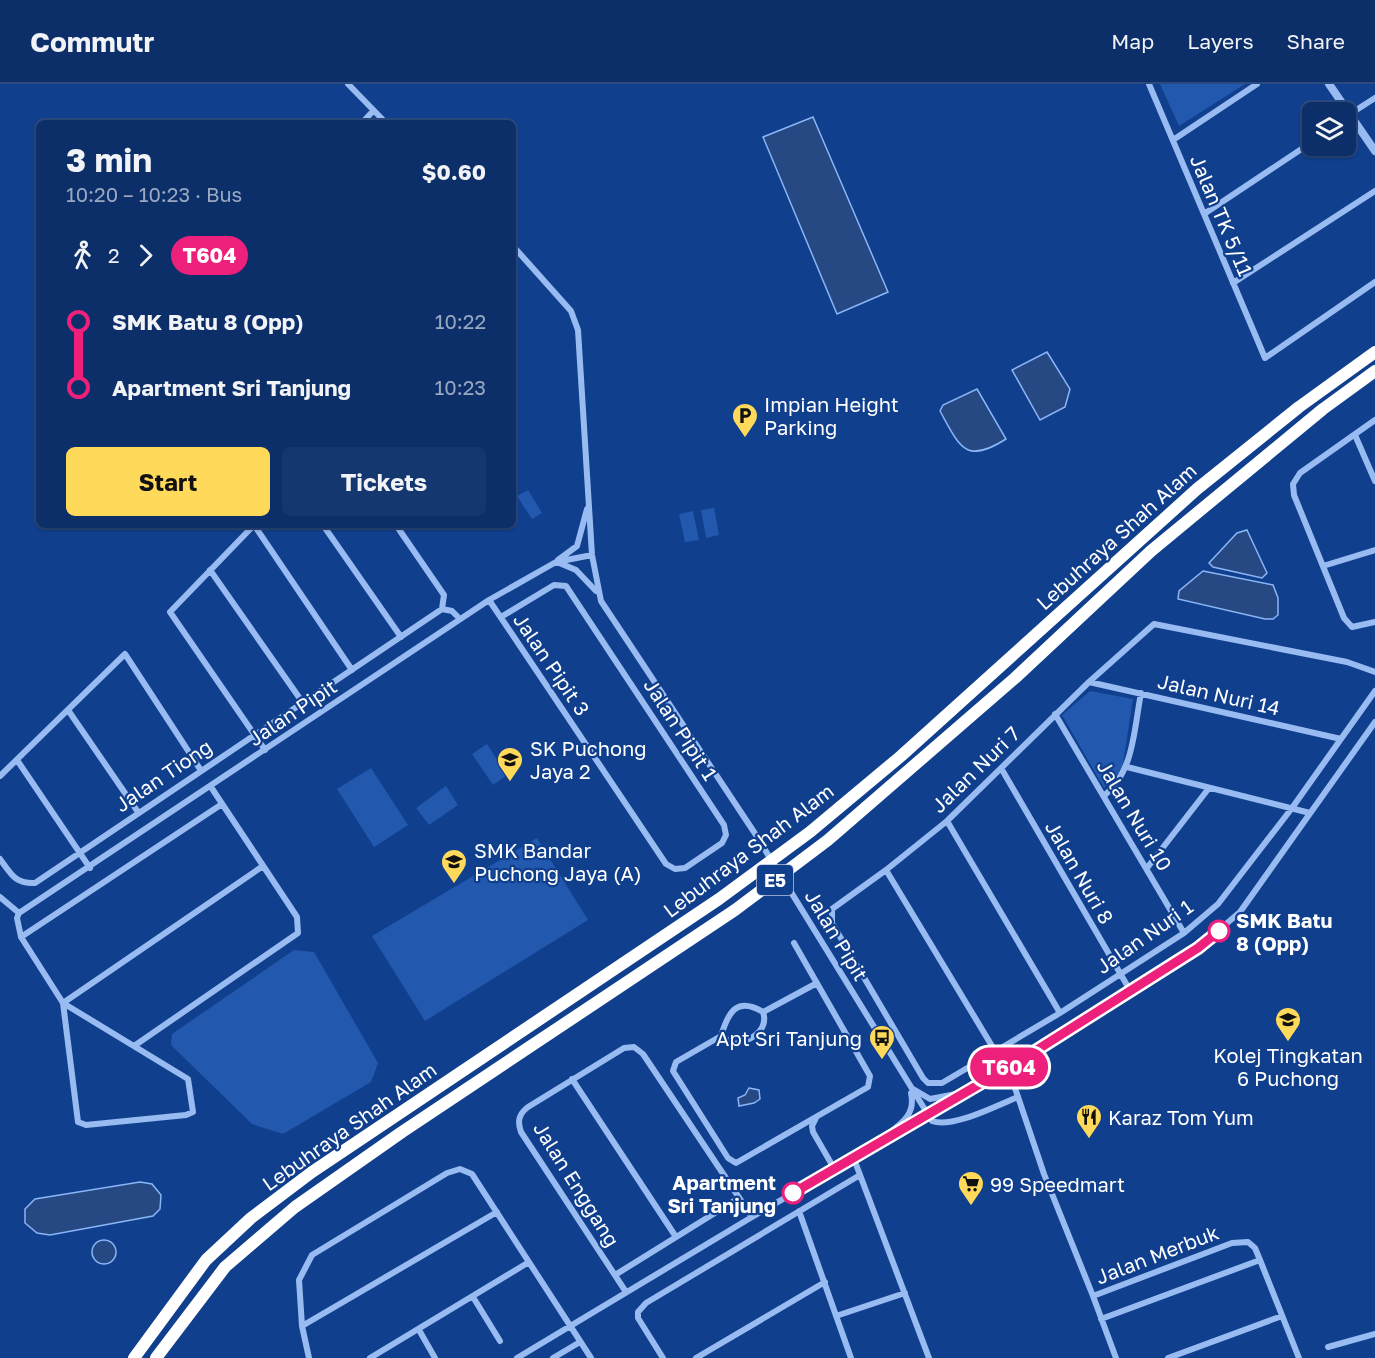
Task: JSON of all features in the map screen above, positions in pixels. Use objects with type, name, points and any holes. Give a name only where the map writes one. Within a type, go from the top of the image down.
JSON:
[{"type":"highway","name":"Lebuhraya Shah Alam","points":[[134,1358],[207,1260],[251,1218],[312,1172],[719,899],[810,832],[901,756],[1197,489],[1299,407],[1375,352]]},
{"type":"highway","name":"Lebuhraya Shah Alam","points":[[156,1358],[225,1267],[295,1207],[412,1125],[735,910],[828,840],[1015,678],[1151,550],[1323,409],[1375,372]]},
{"type":"street","points":[[348,84],[383,120]]},
{"type":"street","name":"Jalan TK 5/11","points":[[1149,84],[1265,358],[1375,282]]},
{"type":"street","points":[[1173,140],[1257,84]]},
{"type":"street","points":[[1329,84],[1342,102]]},
{"type":"street","points":[[1356,110],[1375,98]]},
{"type":"street","points":[[365,120],[373,111]]},
{"type":"street","points":[[1356,123],[1375,151]]},
{"type":"street","points":[[1204,214],[1302,149]]},
{"type":"street","points":[[1233,283],[1375,191]]},
{"type":"street","name":"Jalan Pipit","points":[[516,249],[571,311],[578,330],[592,555],[598,594],[754,831],[927,1114]]},
{"type":"street","points":[[1375,420],[1300,473],[1293,484],[1293,495],[1344,618],[1352,627],[1375,621]]},
{"type":"street","points":[[1355,435],[1375,481]]},
{"type":"street","points":[[556,562],[577,546],[588,501]]},
{"type":"street","points":[[251,528],[170,612],[265,750]]},
{"type":"street","points":[[256,528],[352,670]]},
{"type":"street","points":[[325,528],[402,637]]},
{"type":"street","points":[[398,528],[444,595],[443,606],[460,619]]},
{"type":"street","points":[[1323,566],[1375,550]]},
{"type":"street","name":"Jalan Pipit","points":[[19,913],[90,868],[489,600],[556,562],[592,555]]},
{"type":"street","points":[[556,562],[576,570],[598,594]]},
{"type":"street","points":[[210,570],[303,703]]},
{"type":"street","name":"Jalan Pipit 1","points":[[501,617],[558,583],[566,586],[724,825],[726,835],[722,843],[700,858]]},
{"type":"street","name":"Jalan Pipit 3","points":[[489,600],[666,864],[675,869],[685,868],[700,858]]},
{"type":"street","name":"Jalan Tiong","points":[[0,859],[16,881],[22,884],[35,883],[200,769],[402,637],[443,606]]},
{"type":"street","name":"Jalan Nuri 7","points":[[923,1078],[832,923],[832,909],[886,870],[947,821],[1143,631],[1159,624],[1357,664],[1375,672]]},
{"type":"street","points":[[0,776],[125,654],[200,769]]},
{"type":"street","name":"Jalan Nuri 14","points":[[1089,682],[1341,739]]},
{"type":"street","name":"Jalan Nuri 1","points":[[923,1078],[928,1083],[942,1083],[1060,1013],[1184,933],[1218,904],[1292,808],[1375,691]]},
{"type":"street","points":[[1105,795],[1118,783],[1127,768],[1141,693]]},
{"type":"street","points":[[68,710],[138,812]]},
{"type":"street","name":"Jalan Nuri 10","points":[[1055,714],[1105,795],[1184,933]]},
{"type":"street","points":[[516,1358],[752,1216],[863,1154],[1021,1060],[1198,948],[1240,912],[1375,722]]},
{"type":"street","points":[[17,760],[90,868]]},
{"type":"street","name":"Jalan Nuri 8","points":[[1001,768],[1131,992]]},
{"type":"street","points":[[1127,768],[1310,813]]},
{"type":"street","points":[[134,1046],[298,933],[297,917],[211,787]]},
{"type":"street","points":[[1147,868],[1209,788]]},
{"type":"street","points":[[21,937],[222,804]]},
{"type":"street","points":[[947,821],[1060,1013]]},
{"type":"street","points":[[63,1003],[263,866]]},
{"type":"street","points":[[886,870],[995,1051]]},
{"type":"street","points":[[0,897],[19,913],[17,918],[21,937],[63,1003],[78,1122],[86,1125],[186,1115],[193,1112],[189,1079],[63,1003]]},
{"type":"street","points":[[721,1036],[734,1044],[747,1040],[763,1029],[766,1023],[763,1012],[754,1006],[736,1007],[727,1015],[721,1036],[676,1062],[673,1071],[728,1158],[736,1163],[796,1130],[870,1083],[870,1076],[794,943]]},
{"type":"street","points":[[763,1012],[817,983]]},
{"type":"street","name":"Jalan Enggang","points":[[626,1292],[520,1127],[519,1121],[523,1111],[624,1047],[639,1049],[752,1216]]},
{"type":"street","name":"Jalan Merbuk","points":[[1021,1060],[1013,1078],[1018,1097],[1044,1174],[1116,1358]]},
{"type":"street","points":[[572,1079],[676,1237]]},
{"type":"street","points":[[910,1086],[930,1099],[944,1098],[968,1090]]},
{"type":"street","points":[[863,1154],[908,1118],[913,1101],[910,1086]]},
{"type":"street","points":[[927,1114],[932,1121],[946,1123],[1018,1097]]},
{"type":"street","points":[[816,1118],[812,1125],[813,1132],[835,1170]]},
{"type":"street","points":[[796,1130],[813,1132]]},
{"type":"street","points":[[854,1159],[929,1358]]},
{"type":"street","points":[[309,1358],[302,1326],[299,1281],[312,1255],[447,1173],[467,1170],[497,1212],[591,1358]]},
{"type":"street","points":[[663,1358],[638,1318],[638,1312],[645,1303],[860,1175]]},
{"type":"street","points":[[615,1275],[739,1198]]},
{"type":"street","points":[[799,1211],[850,1356],[843,1358]]},
{"type":"street","points":[[302,1326],[497,1212]]},
{"type":"street","name":"Jalan Merbuk","points":[[1093,1296],[1238,1241],[1252,1244],[1299,1358]]},
{"type":"street","points":[[1101,1319],[1260,1260]]},
{"type":"street","points":[[370,1358],[529,1262]]},
{"type":"street","points":[[696,1358],[825,1282]]},
{"type":"street","points":[[836,1316],[905,1293]]},
{"type":"street","points":[[473,1297],[500,1341]]},
{"type":"street","points":[[1168,1358],[1282,1316]]},
{"type":"street","points":[[418,1330],[435,1358]]},
{"type":"street","points":[[1328,1347],[1375,1334]]},
{"type":"street","points":[[553,1358],[580,1342]]},
{"type":"shaded area","points":[[1160,84],[1245,84],[1179,126]]},
{"type":"shaded area","points":[[813,117],[888,292],[837,314],[763,137]]},
{"type":"shaded area","points":[[1047,352],[1070,389],[1065,407],[1040,420],[1012,370]]},
{"type":"shaded area","points":[[977,389],[1006,439],[981,451],[972,451],[959,443],[940,411],[943,405]]},
{"type":"shaded area","points":[[528,490],[542,513],[532,519],[517,496]]},
{"type":"shaded area","points":[[714,508],[719,535],[706,538],[701,510]]},
{"type":"shaded area","points":[[693,511],[699,540],[685,542],[679,514]]},
{"type":"shaded area","points":[[1247,530],[1267,573],[1262,578],[1213,567],[1209,563],[1237,533]]},
{"type":"shaded area","points":[[1203,571],[1273,585],[1278,598],[1278,615],[1273,619],[1265,619],[1178,599],[1179,591]]},
{"type":"shaded area","points":[[1090,691],[1133,699],[1122,770],[1104,788],[1062,715]]},
{"type":"shaded area","points":[[487,744],[507,775],[493,785],[472,754]]},
{"type":"shaded area","points":[[371,768],[408,825],[374,847],[337,789]]},
{"type":"shaded area","points":[[446,786],[458,805],[429,825],[416,808]]},
{"type":"shaded area","points":[[537,838],[588,920],[425,1021],[372,936]]},
{"type":"shaded area","points":[[294,950],[314,952],[378,1063],[371,1082],[283,1134],[252,1124],[171,1045],[172,1034]]},
{"type":"shaded area","points":[[749,1088],[759,1090],[760,1099],[754,1103],[739,1106],[738,1098],[745,1095]]},
{"type":"shaded area","points":[[140,1182],[152,1184],[161,1195],[160,1209],[153,1216],[50,1235],[37,1233],[25,1223],[25,1209],[35,1199]]},
{"type":"shaded area","points":[[104,1240],[113,1243],[116,1252],[113,1261],[104,1264],[95,1261],[92,1252],[95,1243]]},
{"type":"bus line","name":"T604","points":[[793,1193],[1021,1060],[1131,992],[1198,948],[1219,931]]},
{"type":"place","name":"Impian Height Parking","points":[[745,439]]},
{"type":"place","name":"SK Puchong Jaya 2","points":[[510,783]]},
{"type":"place","name":"SMK Bandar Puchong Jaya (A)","points":[[454,885]]},
{"type":"place","name":"SMK Batu 8 (Opp)","points":[[1219,931]]},
{"type":"place","name":"Kolej Tingkatan 6 Puchong","points":[[1288,1043]]},
{"type":"place","name":"Apt Sri Tanjung","points":[[882,1061]]},
{"type":"place","name":"Karaz Tom Yum","points":[[1089,1140]]},
{"type":"place","name":"Apartment Sri Tanjung","points":[[793,1193]]},
{"type":"place","name":"99 Speedmart","points":[[971,1207]]}]
